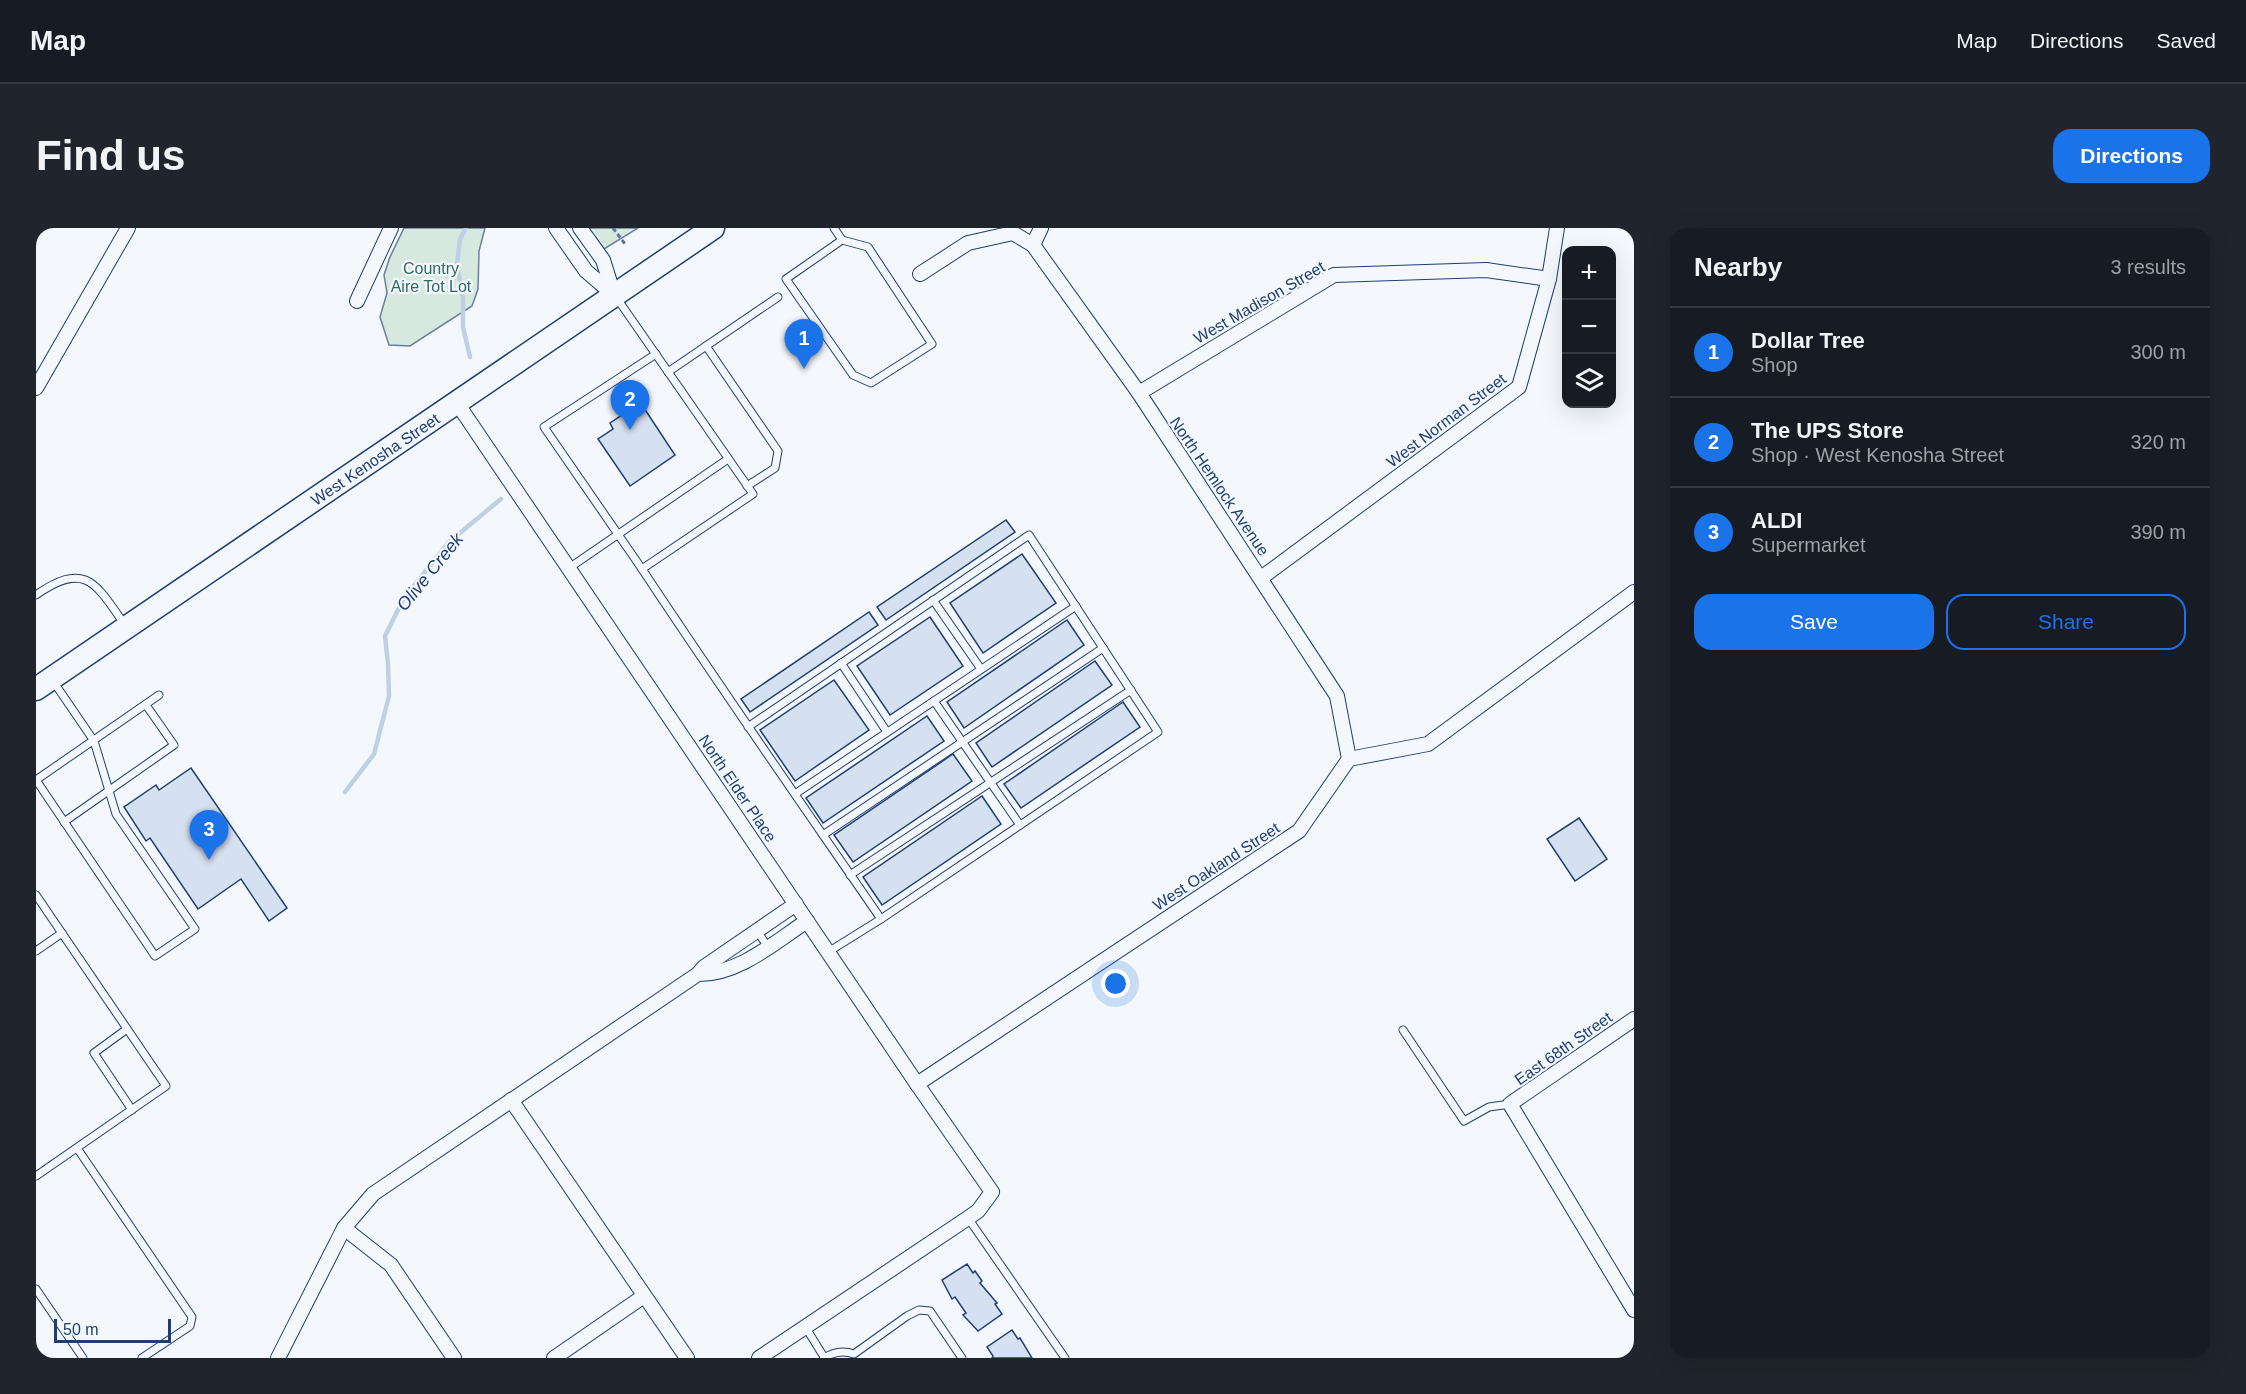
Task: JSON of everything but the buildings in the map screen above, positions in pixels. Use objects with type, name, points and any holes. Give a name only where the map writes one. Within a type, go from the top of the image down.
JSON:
[{"type":"main road","name":"West Kenosha Street","points":[[44,684],[713,228]]},
{"type":"street","points":[[36,388],[128,228]]},
{"type":"street","points":[[357,301],[391,228]]},
{"type":"street","points":[[556,228],[586,271],[614,295]]},
{"type":"street","points":[[580,228],[603,260],[614,295]]},
{"type":"street","points":[[920,274],[968,243],[1013,233],[1033,244],[1041,228]]},
{"type":"street","name":"West Norman Street","points":[[1261,578],[1519,387],[1549,279],[1557,228]]},
{"type":"street","name":"North Hemlock Avenue","points":[[1033,244],[1139,393],[1337,696],[1349,759]]},
{"type":"street","name":"West Madison Street","points":[[1139,393],[1334,275],[1486,270],[1549,279]]},
{"type":"street","name":"North Elder Place","points":[[457,403],[992,1192],[978,1211],[968,1218]]},
{"type":"street","points":[[1349,759],[1428,744],[1634,592]]},
{"type":"street","name":"West Oakland Street","points":[[917,1084],[1299,831],[1349,759]]},
{"type":"street","points":[[278,1358],[344,1228],[373,1194],[698,974],[796,904]]},
{"type":"street","points":[[698,974],[709,975],[745,962],[807,921]]},
{"type":"street","name":"East 68th Street","points":[[1510,1104],[1634,1019]]},
{"type":"street","points":[[511,1100],[687,1358]]},
{"type":"street","points":[[1510,1104],[1634,1310]]},
{"type":"street","points":[[759,1358],[968,1218]]},
{"type":"street","points":[[344,1228],[391,1265],[454,1358]]},
{"type":"street","points":[[554,1358],[644,1296]]},
{"type":"lane","points":[[834,228],[843,240],[868,247],[932,344],[871,383],[853,375],[786,279],[843,240]]},
{"type":"lane","points":[[614,295],[753,494],[642,569]]},
{"type":"lane","points":[[668,372],[778,297]]},
{"type":"lane","points":[[706,346],[778,452],[776,468],[747,486]]},
{"type":"lane","points":[[656,354],[544,427],[881,920]]},
{"type":"lane","points":[[569,568],[728,459]]},
{"type":"lane","points":[[748,727],[1029,535],[1158,732],[881,920],[828,952]]},
{"type":"lane","points":[[36,595],[54,582],[69,578],[82,578],[93,584],[104,595],[126,627]]},
{"type":"lane","points":[[933,600],[981,669]]},
{"type":"lane","points":[[795,795],[1076,606]]},
{"type":"lane","points":[[823,836],[1103,648]]},
{"type":"lane","points":[[841,663],[887,732]]},
{"type":"lane","points":[[44,684],[94,741],[116,814],[195,929],[155,956],[36,780],[94,741],[159,695]]},
{"type":"lane","points":[[850,875],[1131,690]]},
{"type":"lane","points":[[934,701],[1020,825]]},
{"type":"lane","points":[[64,822],[174,745],[146,705]]},
{"type":"lane","points":[[36,895],[166,1086],[36,1176]]},
{"type":"lane","points":[[757,931],[768,947]]},
{"type":"lane","points":[[36,951],[62,933]]},
{"type":"lane","points":[[127,1029],[94,1053],[132,1110]]},
{"type":"lane","points":[[1403,1030],[1464,1121],[1489,1107],[1510,1104]]},
{"type":"lane","points":[[77,1148],[192,1317],[189,1326],[142,1358]]},
{"type":"lane","points":[[968,1218],[1065,1358]]},
{"type":"lane","points":[[36,1289],[83,1358]]},
{"type":"lane","points":[[806,1328],[824,1358],[834,1352],[847,1351],[853,1356],[907,1316],[919,1310],[930,1311],[962,1358]]},
{"type":"path","points":[[613,228],[625,244]]},
{"type":"green space","name":"Country Aire Tot Lot","points":[[404,228],[485,228],[479,251],[478,289],[472,306],[410,346],[389,345],[380,317],[387,293],[384,275]]},
{"type":"green space","points":[[588,228],[638,228],[604,249]]},
{"type":"waterway","name":"Olive Creek","points":[[466,228],[460,239],[457,264],[463,298],[463,327],[470,357]]},
{"type":"waterway","name":"Olive Creek","points":[[345,792],[374,754],[389,696],[385,636],[404,598],[449,542],[501,499]]},
{"type":"place","name":"Dollar Tree","points":[[804,369]]},
{"type":"place","name":"The UPS Store","points":[[630,430]]},
{"type":"place","name":"ALDI","points":[[209,860]]}]
